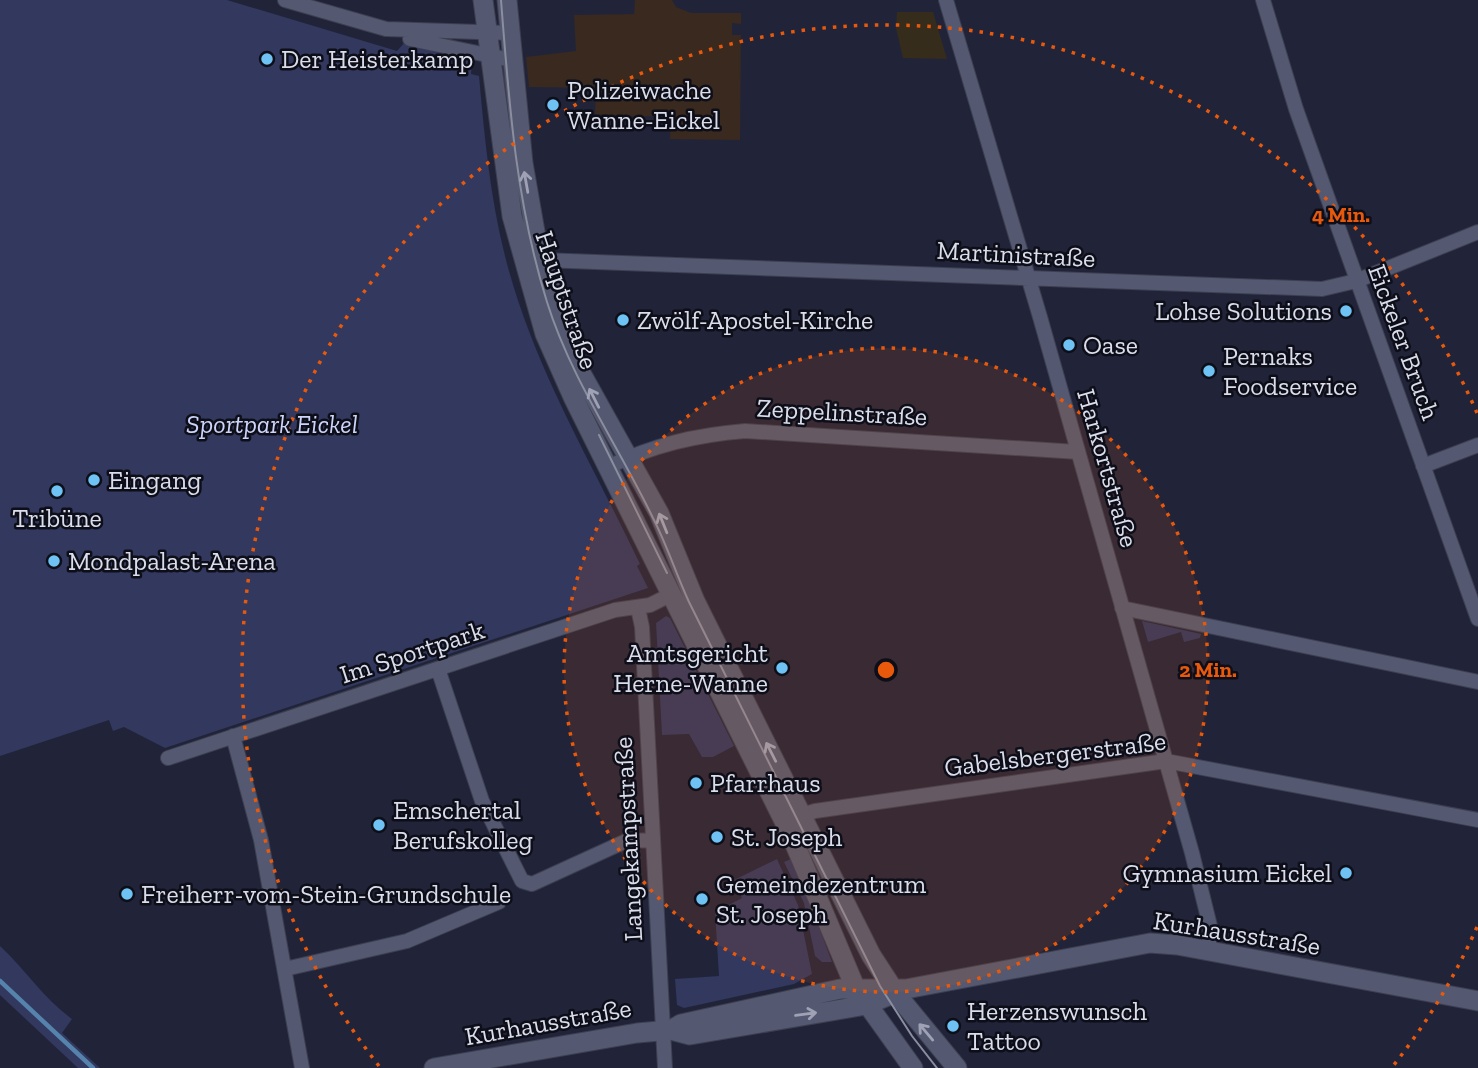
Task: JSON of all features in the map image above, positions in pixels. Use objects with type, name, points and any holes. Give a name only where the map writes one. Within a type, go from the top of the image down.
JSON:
[{"type":"street","points":[[285,0],[386,29],[414,40],[511,60]]},
{"type":"street","name":"Hauptstraße","points":[[483,0],[485,33],[496,87],[504,174],[532,296],[561,372],[608,467],[681,590],[802,815],[871,955],[957,1068]]},
{"type":"street","name":"Hauptstraße","points":[[507,0],[523,163],[542,260],[559,318],[581,373],[659,513],[681,590],[791,835],[855,987],[913,1068]]},
{"type":"street","name":"Harkortstraße","points":[[946,0],[1166,761],[1207,915],[1209,951]]},
{"type":"street","name":"Eickeler Bruch","points":[[1264,0],[1296,109],[1478,619]]},
{"type":"street","points":[[386,29],[510,33]]},
{"type":"street","name":"Martinistraße","points":[[542,260],[851,270],[1028,281],[1322,289],[1356,281],[1478,232]]},
{"type":"street","name":"Zeppelinstraße","points":[[608,467],[628,457],[702,435],[745,431],[1078,452]]},
{"type":"street","points":[[1423,466],[1478,445]]},
{"type":"street","name":"Im Sportpark","points":[[168,758],[615,610],[638,608],[681,590]]},
{"type":"street","name":"Langekampstraße","points":[[638,608],[642,627],[653,840],[667,1030],[665,1068]]},
{"type":"street","points":[[1122,608],[1478,682]]},
{"type":"street","points":[[438,669],[482,801],[522,881],[527,884],[626,841],[653,840]]},
{"type":"street","points":[[233,736],[261,840],[302,1068]]},
{"type":"street","name":"Gabelsbergerstraße","points":[[802,815],[828,809],[1166,761],[1478,820]]},
{"type":"street","points":[[285,969],[407,942],[499,902]]},
{"type":"street","name":"Kurhausstraße","points":[[667,1030],[690,1035],[866,1005],[898,990],[1138,944],[1162,943],[1478,1001]]},
{"type":"street","name":"Kurhausstraße","points":[[434,1068],[667,1030],[681,1024],[855,987],[898,990]]},
{"type":"shaded area","points":[[635,0],[672,0],[676,7],[691,13],[741,13],[741,24],[732,23],[732,35],[741,35],[740,140],[670,139],[671,117],[645,116],[645,122],[633,122],[633,116],[595,114],[596,88],[529,87],[526,57],[576,51],[574,15],[634,14]]},
{"type":"shaded area","points":[[897,12],[933,12],[947,59],[903,58],[896,28]]},
{"type":"green space","name":"Sportpark Eickel","points":[[0,0],[227,0],[397,51],[405,42],[472,59],[471,74],[479,76],[493,199],[509,271],[521,309],[551,384],[640,564],[637,566],[648,588],[165,748],[124,727],[113,731],[109,720],[0,756]]},
{"type":"green space","points":[[666,616],[670,618],[734,746],[713,757],[702,757],[689,734],[662,735],[656,623]]},
{"type":"green space","points":[[1142,621],[1201,634],[1200,638],[1184,642],[1181,632],[1148,642]]},
{"type":"green space","points":[[793,858],[832,962],[822,962],[815,956],[804,903],[784,862]]},
{"type":"green space","points":[[777,859],[798,905],[812,974],[794,984],[684,1008],[677,1005],[675,979],[719,976],[715,912],[742,898],[734,880]]},
{"type":"green space","points":[[0,946],[52,1002],[72,1019],[62,1033],[100,1068],[78,1068],[0,995]]},
{"type":"waterway","points":[[0,981],[93,1068]]},
{"type":"tram line","points":[[501,0],[521,190],[536,265],[557,330],[582,385],[658,528],[689,602],[880,986],[912,1036],[937,1068]]},
{"type":"tram line","points":[[599,435],[667,573]]},
{"type":"place","name":"Der Heisterkamp","points":[[267,59]]},
{"type":"place","name":"Polizeiwache Wanne-Eickel","points":[[553,105]]},
{"type":"place","name":"Lohse Solutions","points":[[1346,311]]},
{"type":"place","name":"Zwölf-Apostel-Kirche","points":[[623,320]]},
{"type":"place","name":"Oase","points":[[1069,345]]},
{"type":"place","name":"Pernaks Foodservice","points":[[1209,371]]},
{"type":"place","name":"Eingang","points":[[94,480]]},
{"type":"place","name":"Tribüne","points":[[57,491]]},
{"type":"place","name":"Mondpalast-Arena","points":[[54,561]]},
{"type":"place","name":"Amtsgericht Herne-Wanne","points":[[782,668]]},
{"type":"place","name":"Pfarrhaus","points":[[696,783]]},
{"type":"place","name":"Emschertal Berufskolleg","points":[[379,825]]},
{"type":"place","name":"St. Joseph","points":[[717,837]]},
{"type":"place","name":"Gymnasium Eickel","points":[[1346,873]]},
{"type":"place","name":"Freiherr-vom-Stein-Grundschule","points":[[127,894]]},
{"type":"place","name":"Gemeindezentrum St. Joseph","points":[[702,899]]},
{"type":"place","name":"Herzenswunsch Tattoo","points":[[953,1026]]}]
